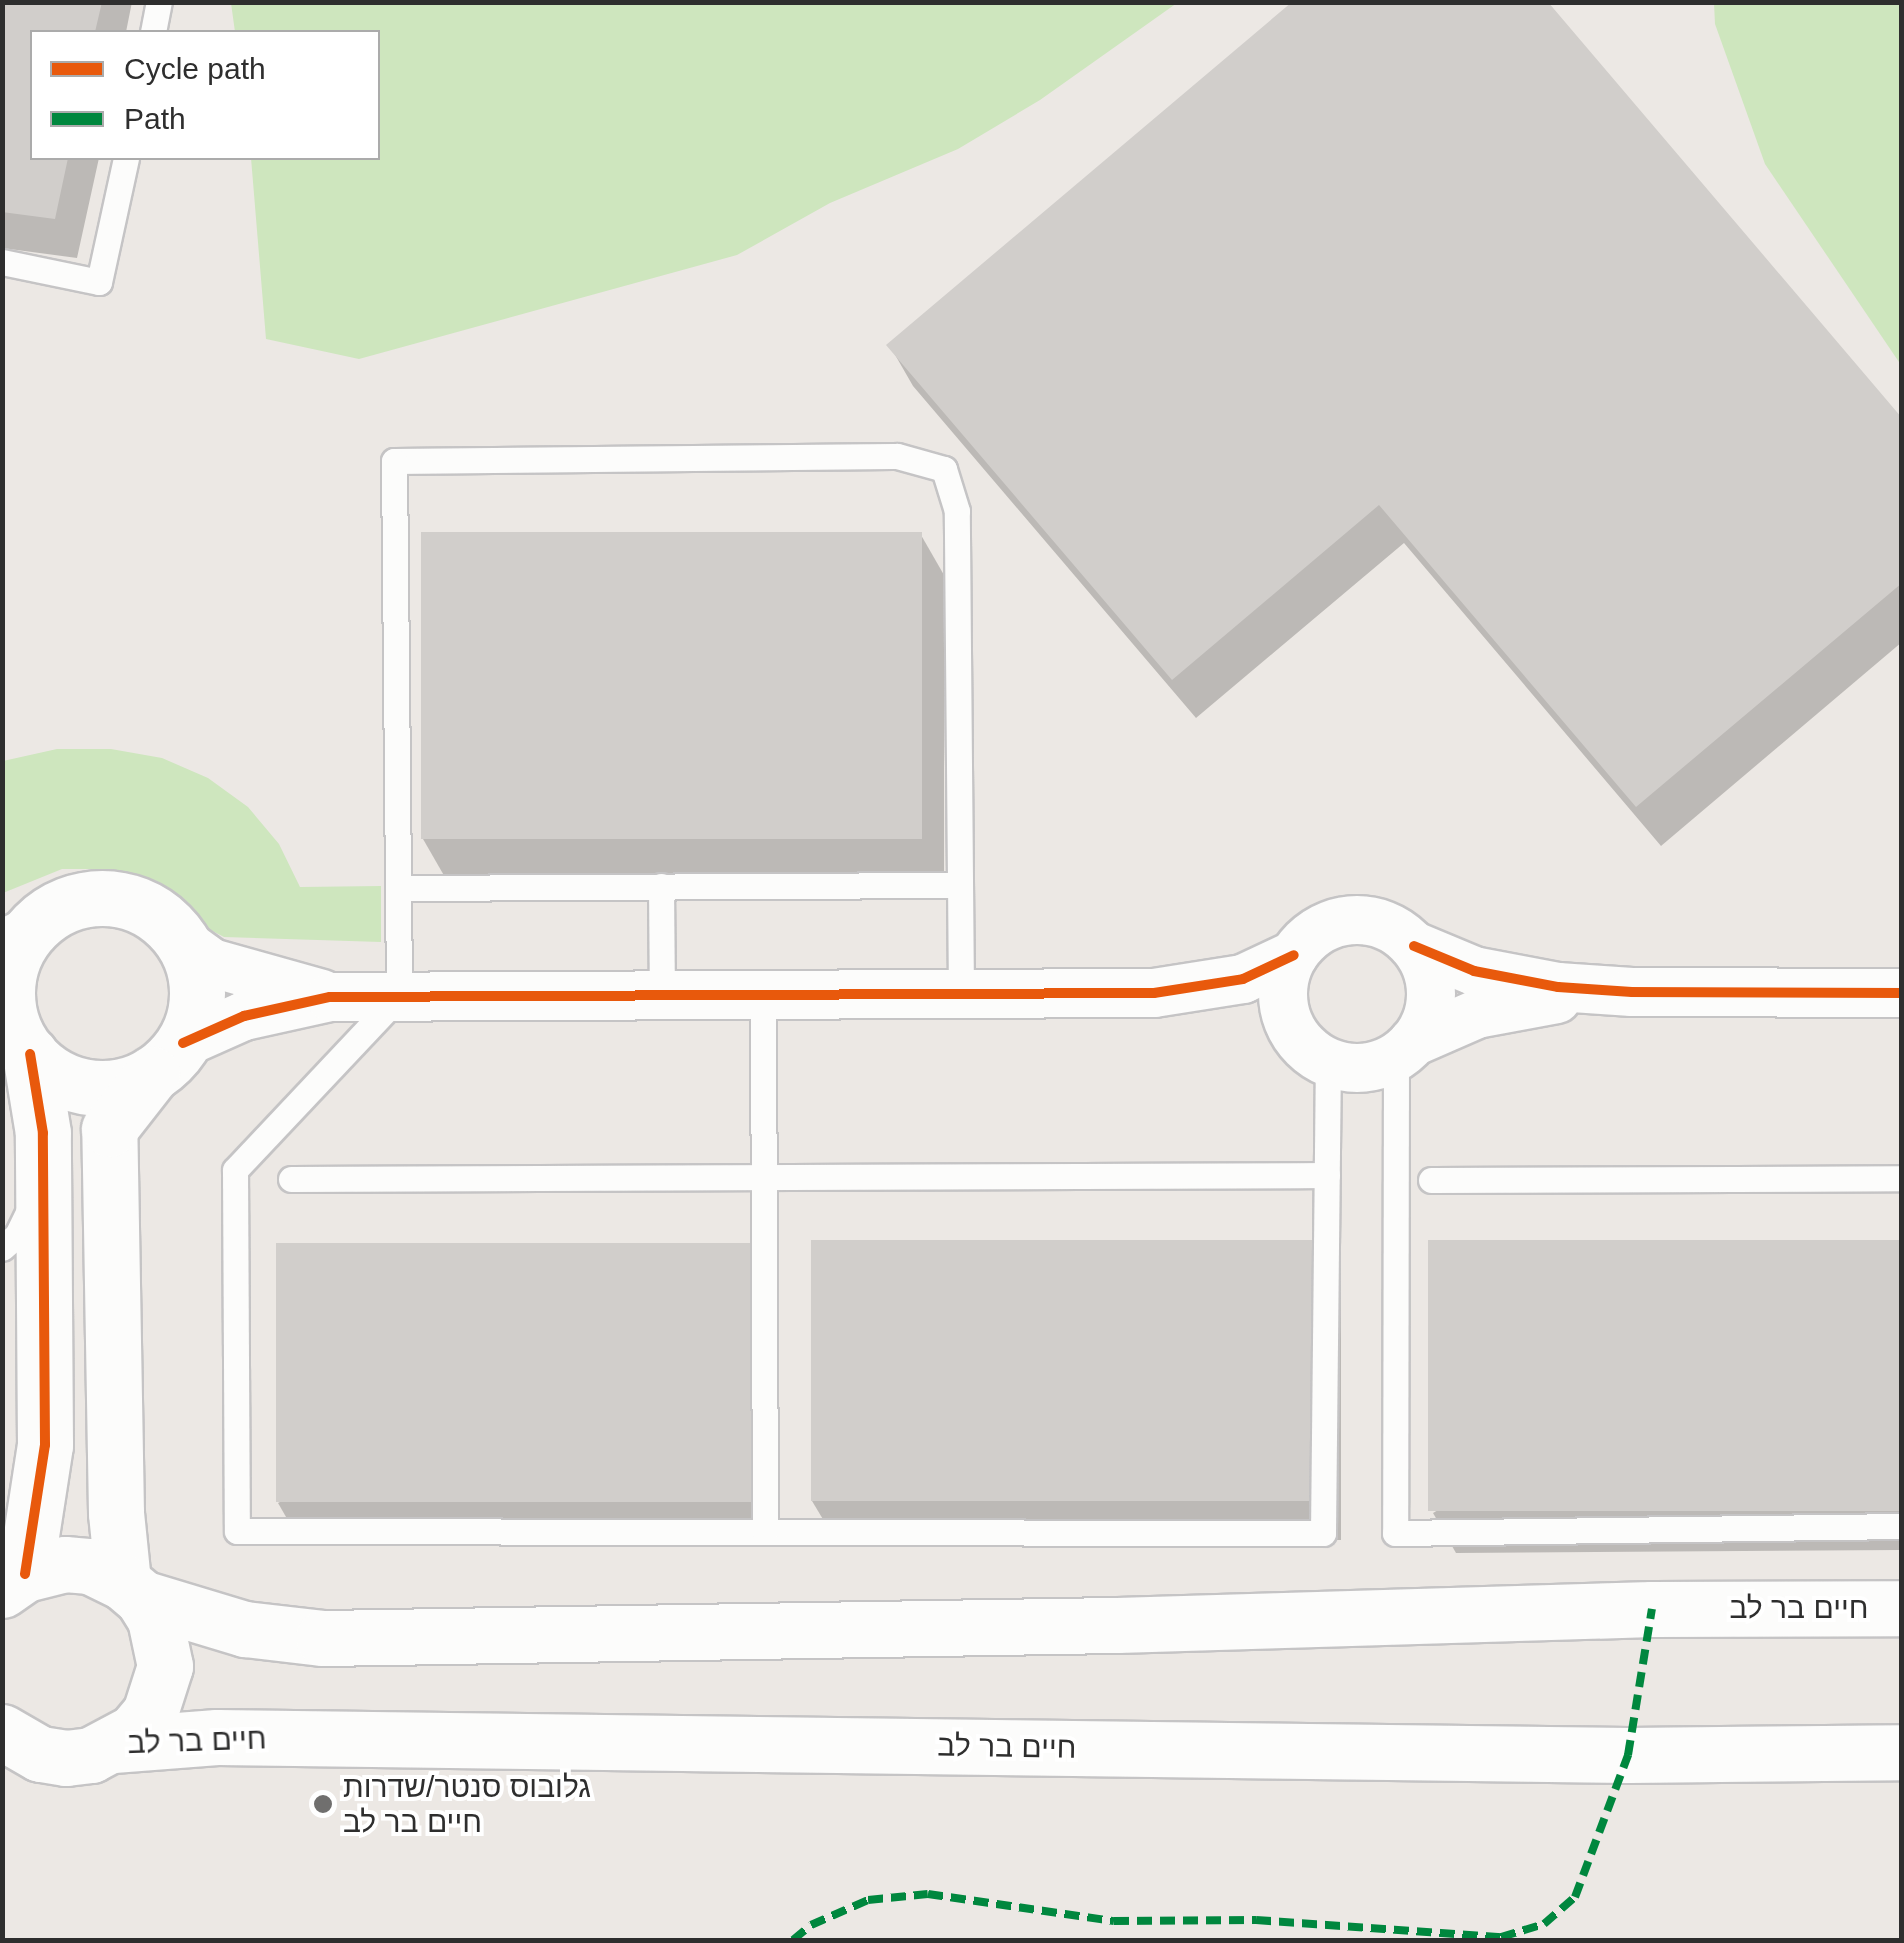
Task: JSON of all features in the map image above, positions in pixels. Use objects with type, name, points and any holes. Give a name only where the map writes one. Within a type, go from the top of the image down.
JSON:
[{"type":"main road","points":[[9,1585],[46,1445],[42,1133],[9,1014],[8,984],[16,938],[66,905],[111,898],[153,912],[184,943],[198,986],[194,1016],[167,1058],[109,1130],[116,1514],[132,1590],[155,1619],[165,1666],[150,1713],[134,1732],[113,1745]]},
{"type":"main road","points":[[18,1045],[52,1073],[79,1085],[124,1085],[167,1058]]},
{"type":"main road","name":"חיים בר לב","points":[[9,1585],[65,1564],[90,1566],[132,1590],[245,1629],[323,1638],[1117,1626],[1652,1609],[1902,1608]]},
{"type":"main road","name":"חיים בר לב","points":[[2,1732],[40,1754],[66,1758],[91,1755],[113,1745],[217,1737],[1628,1755],[1902,1752]]},
{"type":"street","points":[[167,1058],[226,1022],[330,996],[1154,993],[1243,979],[1294,955],[1319,931],[1353,920],[1387,926],[1414,946],[1474,971],[1518,982],[1632,992],[1902,993]]},
{"type":"street","points":[[184,943],[212,963],[330,996]]},
{"type":"street","points":[[1405,1049],[1429,1012],[1432,989],[1426,966],[1414,946]]},
{"type":"street","points":[[1294,955],[1286,976],[1284,998],[1289,1022],[1314,1052]]},
{"type":"street","points":[[1154,993],[1244,1013],[1314,1052],[1362,1068],[1455,1021],[1498,1009],[1632,992]]},
{"type":"lane","points":[[153,30],[159,2]]},
{"type":"lane","points":[[2,262],[100,282],[126,160]]},
{"type":"lane","points":[[960,994],[954,491],[944,468],[926,460],[878,456],[394,461],[398,996],[235,1170],[237,1532],[1323,1532],[1327,1175],[1314,1052]]},
{"type":"lane","points":[[398,888],[958,884]]},
{"type":"lane","points":[[660,886],[662,996]]},
{"type":"lane","points":[[763,995],[765,1532]]},
{"type":"lane","points":[[1405,1049],[1395,1533],[1902,1526]]},
{"type":"lane","points":[[291,1180],[1327,1175]]},
{"type":"lane","points":[[1431,1180],[1902,1178]]},
{"type":"lane","points":[[2,1248],[17,1235],[42,1181]]},
{"type":"green space","points":[[231,2],[1177,3],[1040,100],[958,149],[830,203],[737,255],[359,359],[266,339],[251,160],[380,160],[380,30],[235,30]]},
{"type":"green space","points":[[1714,3],[1901,3],[1901,365],[1765,164],[1715,24]]},
{"type":"green space","points":[[57,749],[111,749],[162,758],[208,778],[248,807],[279,844],[300,887],[381,886],[381,942],[224,937],[199,924],[154,887],[107,869],[62,869],[3,893],[3,761]]},
{"type":"building","points":[[2,2],[102,2],[95,30],[30,30],[30,160],[68,160],[55,219],[2,212]]},
{"type":"building","points":[[1292,2],[1548,2],[1902,418],[1902,583],[1636,807],[1379,505],[1172,680],[886,345]]},
{"type":"building","points":[[421,532],[922,532],[922,839],[421,839]]},
{"type":"building","points":[[811,1240],[1319,1240],[1319,1501],[811,1501]]},
{"type":"building","points":[[1428,1240],[1902,1240],[1902,1511],[1428,1511]]},
{"type":"building","points":[[276,1243],[755,1243],[755,1502],[276,1502]]},
{"type":"marked path","points":[[793,1940],[811,1925],[868,1900],[928,1894],[1114,1921],[1256,1920],[1501,1937],[1544,1924],[1575,1897],[1628,1755],[1652,1609]]},
{"type":"cycle path","points":[[1414,946],[1474,971],[1558,987],[1632,992],[1902,993]]},
{"type":"cycle path","points":[[183,1043],[244,1016],[330,997],[1154,993],[1243,979],[1294,955]]},
{"type":"cycle path","points":[[25,1574],[45,1445],[43,1133],[30,1054]]},
{"type":"place","name":"גלובוס סנטר/שדרות חיים בר לב","points":[[323,1804]]}]
